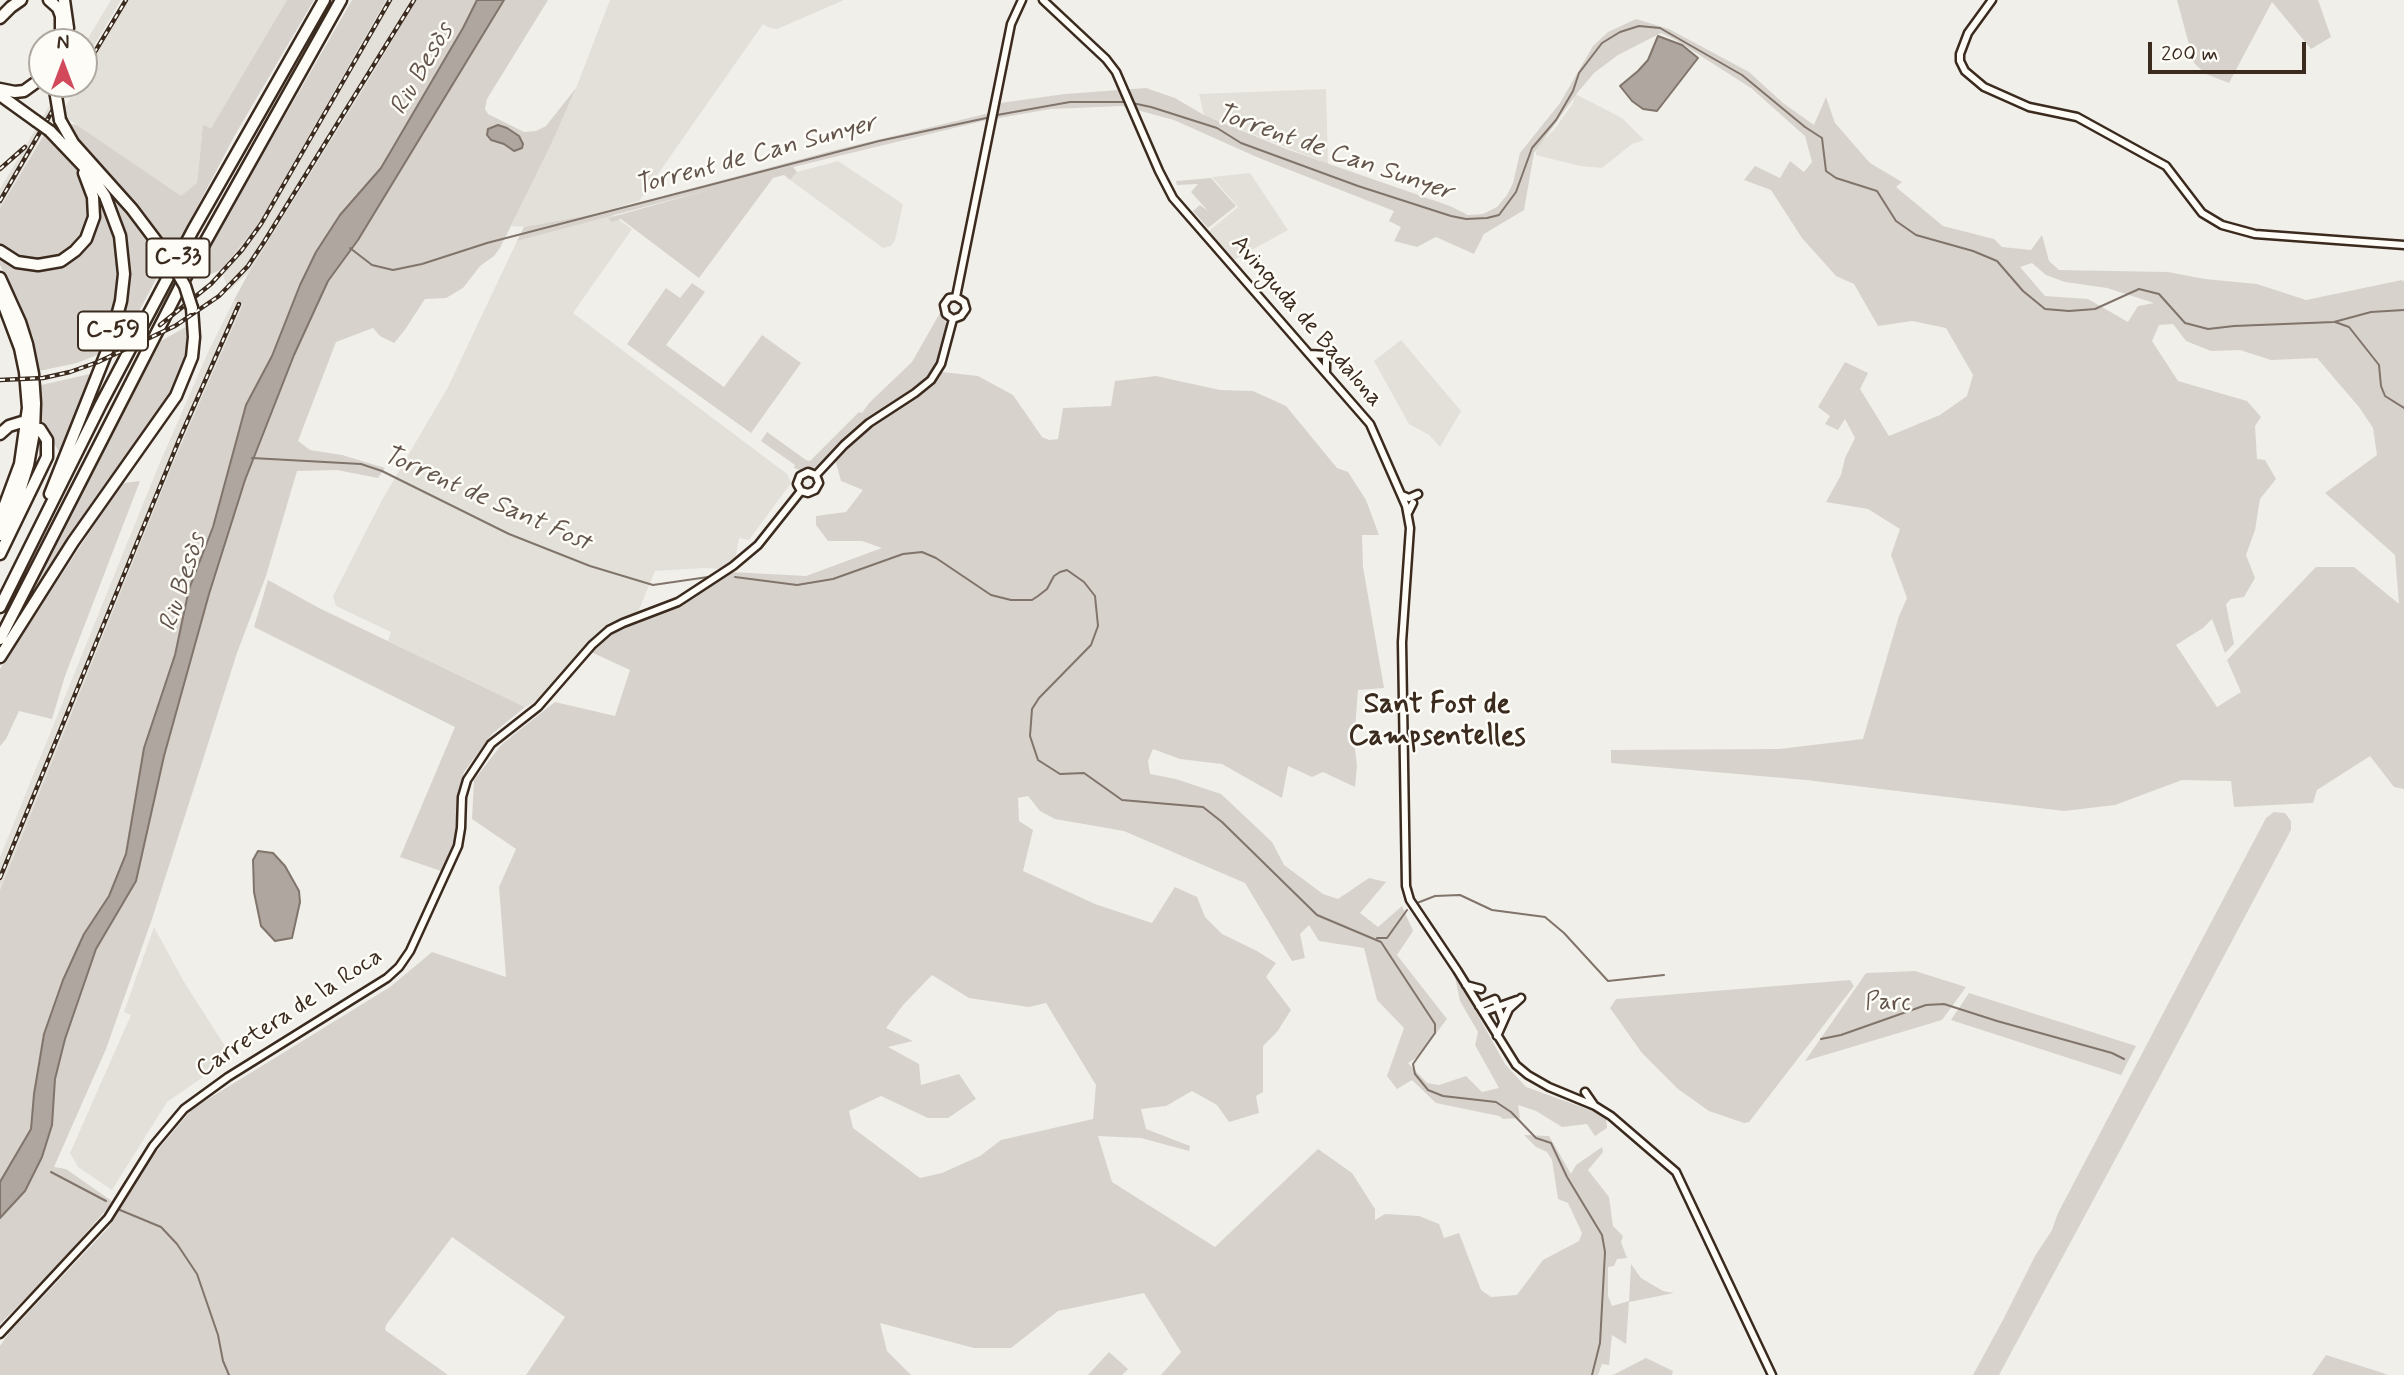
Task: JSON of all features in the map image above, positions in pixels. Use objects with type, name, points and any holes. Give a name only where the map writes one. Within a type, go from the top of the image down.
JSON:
[{"type":"highway","points":[[0,18],[21,0]]},
{"type":"highway","points":[[49,0],[61,16],[61,28]]},
{"type":"highway","points":[[64,0],[68,28]]},
{"type":"highway","name":"C-33","points":[[0,607],[187,241],[324,0]]},
{"type":"highway","name":"C-33","points":[[0,639],[167,312],[268,126],[341,0]]},
{"type":"highway","points":[[0,89],[15,92],[28,88]]},
{"type":"highway","name":"C-59","points":[[0,95],[85,157],[132,209],[169,258],[185,286],[192,309],[194,337],[192,357],[176,397],[72,542],[0,657]]},
{"type":"highway","points":[[57,98],[60,120],[68,136],[85,157]]},
{"type":"highway","name":"C-59","points":[[43,522],[54,483],[109,346],[121,301],[124,274],[121,244],[108,203],[89,172],[50,131]]},
{"type":"highway","name":"C-59","points":[[0,251],[17,262],[44,265],[66,258],[86,239],[94,217],[93,197],[87,179],[65,147]]},
{"type":"highway","points":[[0,278],[27,344],[34,384],[35,412],[28,465],[19,494],[0,535]]},
{"type":"highway","points":[[0,295],[20,348],[28,408],[20,464],[0,518]]},
{"type":"highway","points":[[0,434],[9,426],[22,422]]},
{"type":"highway","points":[[0,554],[47,457],[47,440],[40,429]]},
{"type":"street","points":[[956,297],[1011,24],[1022,0]]},
{"type":"street","name":"Avinguda de Badalona","points":[[1043,0],[1106,59],[1125,89],[1159,172],[1173,198],[1370,424],[1402,495],[1410,528],[1402,642],[1406,886],[1415,910],[1516,1065],[1528,1076],[1611,1116],[1669,1164],[1681,1179],[1772,1375]]},
{"type":"street","points":[[1992,0],[1963,43],[1960,61],[1969,76],[1983,87],[2029,107],[2077,117],[2166,166],[2202,213],[2222,225],[2255,234],[2404,245]]},
{"type":"street","points":[[956,297],[964,302],[966,309],[961,316],[953,318],[946,314],[944,305],[949,298],[956,297]]},
{"type":"street","points":[[816,475],[844,444],[869,423],[931,380],[941,364],[953,318]]},
{"type":"street","points":[[1310,354],[1326,355],[1326,372]]},
{"type":"street","points":[[808,472],[816,475],[819,483],[815,490],[807,493],[801,491],[797,484],[800,475],[808,472]]},
{"type":"street","name":"Carretera de la Roca","points":[[0,1334],[108,1219],[153,1146],[184,1108],[216,1084],[387,978],[399,967],[410,951],[458,846],[462,797],[467,780],[491,744],[538,708],[609,630],[678,602],[733,566],[758,545],[801,491]]},
{"type":"street","points":[[1402,495],[1409,498],[1418,494]]},
{"type":"street","points":[[1408,513],[1413,503]]},
{"type":"street","points":[[1466,985],[1481,989]]},
{"type":"street","points":[[1481,1009],[1521,998],[1509,1009],[1497,1036]]},
{"type":"street","points":[[1498,1005],[1503,1021]]},
{"type":"street","points":[[1585,1091],[1595,1106]]},
{"type":"shaded area","points":[[111,0],[121,0],[98,39],[98,28],[94,28]]},
{"type":"shaded area","points":[[129,0],[287,0],[211,128],[203,126],[197,183],[181,197],[61,114],[71,98],[98,98],[98,52]]},
{"type":"shaded area","points":[[386,0],[416,0],[285,216],[249,272],[229,291],[221,270],[260,222]]},
{"type":"shaded area","points":[[477,0],[504,0],[358,240],[328,281],[294,355],[245,480],[209,594],[164,756],[136,881],[96,949],[65,1039],[55,1079],[52,1125],[42,1157],[25,1191],[0,1218],[0,1182],[31,1129],[44,1034],[63,980],[84,934],[109,896],[126,854],[144,748],[175,655],[189,589],[213,527],[246,405],[272,356],[316,252],[340,215],[381,168]]},
{"type":"shaded area","points":[[610,0],[844,0],[777,29],[763,24],[639,201],[600,213],[524,227],[511,226],[576,88]]},
{"type":"shaded area","points":[[1658,36],[1682,45],[1698,58],[1657,111],[1643,109],[1632,101],[1620,86],[1648,60]]},
{"type":"shaded area","points":[[1326,89],[1328,164],[1204,115],[1199,94]]},
{"type":"shaded area","points":[[1575,94],[1622,118],[1644,140],[1632,144],[1602,168],[1580,166],[1536,155],[1537,146],[1554,130],[1573,103]]},
{"type":"shaded area","points":[[54,98],[64,98],[0,208],[0,189]]},
{"type":"shaded area","points":[[498,125],[519,136],[522,148],[514,151],[491,140],[487,135],[488,129]]},
{"type":"shaded area","points":[[838,161],[903,204],[895,240],[891,246],[883,248],[790,180],[797,172]]},
{"type":"shaded area","points":[[1250,173],[1288,230],[1232,261],[1208,232],[1238,207],[1212,177]]},
{"type":"shaded area","points":[[612,215],[632,229],[573,313],[787,474],[791,483],[749,540],[739,538],[735,561],[722,569],[655,571],[638,612],[606,627],[576,656],[539,700],[525,707],[388,641],[391,632],[336,606],[333,596],[382,500],[448,387],[517,241]]},
{"type":"shaded area","points":[[234,300],[243,304],[173,463],[0,890],[0,857],[158,467]]},
{"type":"shaded area","points":[[1401,340],[1461,411],[1440,447],[1429,435],[1409,424],[1374,361]]},
{"type":"shaded area","points":[[258,851],[273,853],[285,866],[299,891],[300,902],[292,938],[275,941],[261,926],[254,892],[253,860]]},
{"type":"shaded area","points":[[154,927],[184,982],[232,1057],[167,1102],[112,1190],[78,1167],[70,1153],[131,1015],[124,1012]]},
{"type":"green space","points":[[287,0],[314,0],[235,135],[174,251],[70,132],[70,124],[77,125],[181,196],[197,183],[203,125],[211,128]]},
{"type":"green space","points":[[352,0],[386,0],[260,222],[221,270],[206,276],[200,274],[202,260]]},
{"type":"green space","points":[[416,0],[477,0],[381,168],[340,215],[316,252],[272,356],[246,405],[213,527],[189,589],[175,655],[144,748],[126,854],[109,896],[84,934],[63,980],[44,1034],[31,1129],[0,1182],[0,890],[173,463],[243,304],[234,300]]},
{"type":"green space","points":[[504,0],[548,0],[487,99],[485,109],[488,114],[524,132],[536,131],[546,126],[576,88],[500,248],[480,266],[463,288],[446,298],[425,299],[394,343],[380,336],[373,328],[336,342],[298,441],[310,450],[342,455],[385,468],[378,478],[337,470],[297,471],[266,576],[237,653],[152,919],[106,1049],[54,1167],[66,1169],[113,1202],[48,1276],[0,1324],[0,1218],[25,1191],[42,1157],[51,1130],[55,1079],[65,1039],[96,949],[136,881],[164,756],[244,480],[294,355],[328,281],[358,240]],"holes":[[[503,126],[517,135],[523,146],[514,151],[491,140],[487,135],[490,127]]]},
{"type":"green space","points":[[2177,0],[2318,0],[2331,37],[2311,49],[2272,2],[2229,83],[2206,74],[2194,63]]},
{"type":"green space","points":[[1636,19],[1669,29],[1749,72],[1783,103],[1814,125],[1826,97],[1835,123],[1870,163],[1902,182],[1896,187],[1943,226],[1994,239],[2002,247],[2031,250],[2042,235],[2049,261],[2059,270],[2168,272],[2257,284],[2306,300],[2402,280],[2404,789],[2394,787],[2370,756],[2317,790],[2313,803],[2234,807],[2231,781],[2182,780],[2115,805],[2064,811],[1806,780],[1611,763],[1611,750],[1779,749],[1863,739],[1899,616],[1907,598],[1891,555],[1900,529],[1868,509],[1826,502],[1841,475],[1845,458],[1855,438],[1845,419],[1838,430],[1825,424],[1830,416],[1818,407],[1845,362],[1868,373],[1860,389],[1889,436],[1940,415],[1967,396],[1973,375],[1946,328],[1912,321],[1878,326],[1854,284],[1836,276],[1802,238],[1771,190],[1744,180],[1755,166],[1780,178],[1790,161],[1804,172],[1812,162],[1805,136],[1751,88],[1661,33],[1618,55],[1594,73],[1534,153],[1524,210],[1484,234],[1474,254],[1436,237],[1417,247],[1394,241],[1401,227],[1389,221],[1394,211],[1259,158],[1174,120],[1122,106],[1051,109],[987,120],[793,167],[797,172],[790,180],[784,175],[773,178],[699,278],[621,219],[612,222],[608,218],[715,188],[517,241],[524,227],[600,213],[831,151],[998,111],[1000,103],[1065,94],[1146,88],[1175,98],[1204,115],[1286,149],[1450,206],[1468,215],[1483,214],[1497,207],[1507,195],[1513,183],[1520,153],[1560,103],[1593,46],[1608,32]],"holes":[[[2032,263],[2046,275],[2065,282],[2107,288],[2154,303],[2138,306],[2128,322],[2088,299],[2045,296],[2020,267]],[[2173,324],[2186,341],[2211,351],[2240,350],[2271,360],[2317,358],[2359,407],[2373,428],[2377,455],[2325,493],[2395,555],[2399,604],[2354,567],[2316,567],[2227,660],[2241,692],[2217,707],[2176,645],[2212,619],[2225,653],[2234,644],[2226,604],[2231,599],[2244,597],[2255,578],[2246,555],[2255,530],[2260,499],[2276,479],[2265,460],[2257,459],[2255,426],[2261,417],[2247,401],[2178,381],[2152,341],[2159,325]]]},
{"type":"green space","points":[[45,133],[81,175],[89,196],[90,216],[82,238],[74,247],[56,259],[37,262],[17,258],[0,246],[0,208]]},
{"type":"green space","points":[[1211,178],[1236,206],[1208,228],[1193,211],[1200,205],[1208,211],[1191,192],[1198,184],[1177,185],[1176,181]]},
{"type":"green space","points":[[100,180],[130,215],[164,264],[125,338],[115,343],[128,272],[127,249],[118,212]]},
{"type":"green space","points":[[94,185],[107,209],[117,251],[116,299],[102,353],[77,363],[39,371],[34,339],[19,301],[0,265],[0,258],[24,269],[42,270],[68,264],[80,255],[90,244],[98,220],[100,207]]},
{"type":"green space","points":[[692,283],[705,292],[666,345],[724,387],[762,335],[801,363],[751,433],[627,344],[666,288],[680,298]]},
{"type":"green space","points":[[941,311],[947,326],[936,369],[924,381],[854,429],[815,468],[794,468],[795,465],[761,441],[767,432],[810,461],[912,362]]},
{"type":"green space","points":[[191,324],[184,368],[174,390],[25,603],[115,425],[161,341]]},
{"type":"green space","points":[[942,372],[978,376],[1013,395],[1042,437],[1049,440],[1058,439],[1063,408],[1111,406],[1115,381],[1156,376],[1220,390],[1253,391],[1286,406],[1337,468],[1348,472],[1366,500],[1379,535],[1362,535],[1363,567],[1384,688],[1358,690],[1354,741],[1357,766],[1355,787],[1323,772],[1312,777],[1288,766],[1282,798],[1222,764],[1180,759],[1153,749],[1148,761],[1150,774],[1176,779],[1221,794],[1272,842],[1284,865],[1323,894],[1338,899],[1369,878],[1386,882],[1360,913],[1378,927],[1402,906],[1413,931],[1397,955],[1447,1019],[1418,1057],[1408,1063],[1427,1083],[1439,1085],[1466,1076],[1482,1092],[1499,1088],[1475,1045],[1478,1032],[1460,1001],[1454,972],[1505,1064],[1526,1087],[1606,1118],[1607,1128],[1595,1136],[1587,1124],[1562,1127],[1536,1111],[1518,1105],[1520,1118],[1503,1119],[1436,1103],[1412,1080],[1397,1089],[1387,1076],[1404,1028],[1377,1000],[1364,948],[1319,941],[1309,925],[1300,934],[1305,958],[1292,961],[1245,883],[1124,831],[1055,819],[1040,811],[1028,796],[1018,798],[1019,821],[1033,830],[1023,871],[1095,904],[1152,923],[1175,887],[1197,897],[1205,917],[1222,934],[1276,963],[1266,977],[1291,1010],[1277,1032],[1263,1046],[1263,1092],[1256,1096],[1259,1113],[1229,1122],[1217,1105],[1192,1091],[1166,1106],[1141,1109],[1146,1129],[1190,1146],[1189,1151],[1141,1138],[1098,1136],[1112,1182],[1215,1247],[1318,1149],[1352,1173],[1375,1209],[1375,1220],[1385,1214],[1419,1216],[1439,1224],[1444,1238],[1459,1233],[1481,1290],[1491,1297],[1517,1295],[1543,1260],[1579,1241],[1582,1233],[1568,1203],[1558,1199],[1552,1160],[1547,1152],[1536,1147],[1524,1135],[1549,1136],[1571,1174],[1576,1165],[1602,1147],[1603,1152],[1588,1170],[1609,1197],[1613,1226],[1623,1236],[1621,1242],[1627,1258],[1617,1259],[1614,1266],[1608,1267],[1608,1296],[1612,1306],[1629,1301],[1631,1264],[1641,1278],[1663,1291],[1674,1293],[1629,1302],[1626,1344],[1612,1335],[1609,1365],[1602,1364],[1598,1375],[1161,1375],[1181,1352],[1144,1293],[1058,1311],[1011,1348],[974,1348],[880,1323],[887,1351],[911,1375],[526,1375],[565,1317],[452,1237],[386,1325],[385,1330],[448,1375],[0,1375],[0,1346],[9,1333],[109,1227],[151,1158],[192,1109],[390,987],[432,952],[506,977],[499,887],[516,849],[472,819],[474,780],[502,744],[555,702],[615,716],[630,670],[591,652],[614,630],[680,605],[731,572],[806,576],[882,548],[862,541],[828,541],[816,525],[816,516],[846,512],[863,490],[841,481],[835,459],[865,430],[921,393]],"holes":[[[932,975],[969,998],[1029,1007],[1046,1003],[1096,1085],[1093,1119],[1001,1140],[980,1156],[942,1173],[920,1178],[853,1128],[849,1111],[881,1096],[928,1118],[948,1118],[976,1099],[959,1074],[921,1085],[919,1064],[888,1047],[913,1041],[886,1028],[903,1005]]]},
{"type":"green space","points":[[90,374],[60,453],[41,424],[41,385]]},
{"type":"green space","points":[[140,481],[65,676],[52,719],[19,711],[0,746],[0,669],[124,483]]},
{"type":"green space","points":[[268,580],[319,608],[525,707],[492,734],[464,772],[457,801],[455,840],[441,871],[400,857],[455,727],[254,627]]},
{"type":"green space","points":[[2274,812],[2285,813],[2291,821],[2291,830],[2158,1080],[1999,1375],[1973,1375],[2035,1256],[2052,1230],[2058,1213],[2266,818]]},
{"type":"green space","name":"Parc","points":[[1915,971],[1966,987],[1942,1020],[1805,1061],[1866,973]]},
{"type":"green space","points":[[1850,980],[1854,986],[1749,1122],[1744,1123],[1709,1111],[1678,1089],[1642,1053],[1610,1008],[1616,999]]},
{"type":"green space","points":[[1969,993],[2136,1046],[2121,1075],[1951,1020]]},
{"type":"green space","points":[[1109,1352],[1128,1369],[1122,1375],[1088,1375]]},
{"type":"green space","points":[[2326,1355],[2383,1373],[2387,1375],[2312,1375]]},
{"type":"green space","points":[[1646,1358],[1673,1371],[1672,1375],[1613,1375]]},
{"type":"waterway","name":"Torrent de Can Sunyer","points":[[1132,103],[1217,128],[1241,143],[1358,186],[1451,216],[1466,219],[1487,218],[1499,215],[1516,192],[1532,148],[1556,120],[1573,91],[1579,73],[1602,43],[1620,32],[1639,26],[1660,28],[1742,75],[1822,138],[1826,171],[1836,178],[1877,191],[1896,221],[1916,235],[1973,251],[1997,261],[2023,291],[2045,309],[2095,309],[2139,289],[2159,294],[2185,323],[2208,329],[2334,322],[2371,312],[2404,310]]},
{"type":"waterway","name":"Torrent de Can Sunyer","points":[[997,115],[1070,102],[1126,102]]},
{"type":"waterway","name":"Torrent de Can Sunyer","points":[[350,248],[372,265],[393,270],[879,141],[991,117]]},
{"type":"waterway","points":[[2335,322],[2349,327],[2379,365],[2385,396],[2404,408]]},
{"type":"waterway","name":"Torrent de Sant Fost","points":[[252,458],[361,464],[382,471],[509,534],[590,566],[653,585],[708,577]]},
{"type":"waterway","name":"Torrent de Sant Fost","points":[[735,577],[797,585],[833,579],[903,554],[922,552],[936,558],[991,595],[1011,600],[1032,600],[1047,589],[1054,576],[1067,570],[1084,582],[1095,596],[1098,626],[1091,645],[1039,698],[1032,709],[1030,736],[1038,760],[1060,774],[1084,773],[1122,800],[1203,807],[1222,822],[1317,915],[1381,942],[1435,1024],[1435,1033],[1413,1064],[1415,1074],[1428,1090],[1443,1096],[1496,1102],[1511,1112],[1536,1138],[1551,1143],[1567,1177],[1602,1235],[1605,1252],[1600,1343],[1592,1375]]},
{"type":"waterway","points":[[1417,903],[1435,896],[1460,895],[1492,910],[1545,917],[1564,933],[1608,981],[1664,975]]},
{"type":"waterway","points":[[1377,938],[1387,938],[1407,910]]},
{"type":"waterway","points":[[1821,1039],[1841,1035],[1926,1005],[1944,1004],[2112,1053],[2124,1059]]},
{"type":"waterway","points":[[51,1172],[106,1201]]},
{"type":"waterway","points":[[120,1210],[161,1227],[177,1244],[197,1274],[229,1375]]},
{"type":"railway","points":[[98,47],[126,0]]},
{"type":"railway","points":[[160,325],[211,284],[261,224],[390,0]]},
{"type":"railway","points":[[0,380],[43,378],[98,362],[175,326],[219,296],[248,266],[264,242],[414,0]]},
{"type":"railway","points":[[0,201],[60,98]]},
{"type":"railway","points":[[0,169],[25,147]]},
{"type":"railway","points":[[0,878],[179,440],[239,304]]},
{"type":"district","name":"Sant Fost de Campsentelles","points":[[1437,722]]},
{"type":"water label","name":"Riu Besòs","points":[[423,70]]},
{"type":"water label","name":"Riu Besòs","points":[[184,583]]}]
